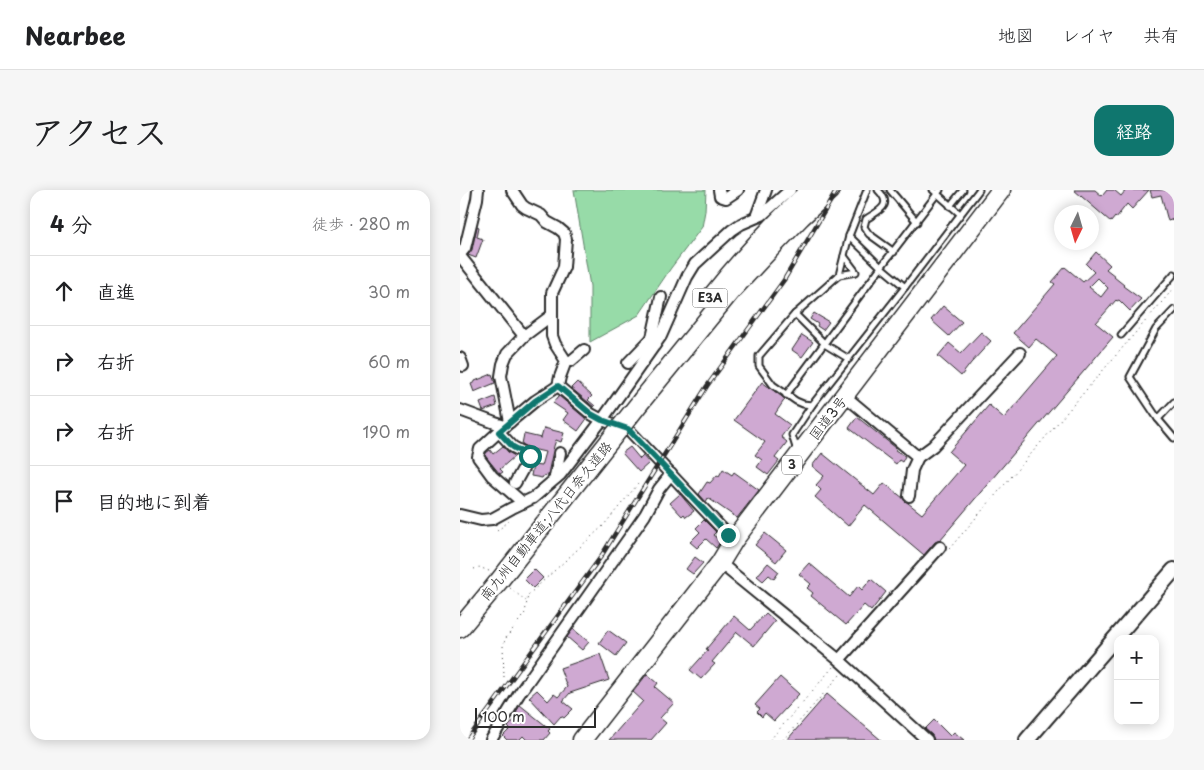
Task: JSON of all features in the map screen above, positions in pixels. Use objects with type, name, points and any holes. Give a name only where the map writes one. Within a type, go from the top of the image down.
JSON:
[{"type":"highway","name":"南九州自動車道;八代日奈久道路","points":[[460,628],[639,398],[796,212],[810,190]]},
{"type":"highway","name":"南九州自動車道;八代日奈久道路","points":[[796,212],[830,190]]},
{"type":"highway","name":"国道3号","points":[[582,740],[720,563],[734,540],[1001,190]]},
{"type":"highway","name":"南九州自動車道;八代日奈久道路","points":[[460,619],[497,579]]},
{"type":"street","points":[[478,190],[465,248],[460,255],[524,336]]},
{"type":"street","points":[[512,190],[522,205],[541,215],[546,222],[564,233],[566,240],[564,267],[552,293],[552,336],[566,361]]},
{"type":"street","points":[[719,190],[720,196],[726,198],[738,190]]},
{"type":"street","points":[[756,217],[766,190]]},
{"type":"street","points":[[628,363],[661,336],[687,277],[695,264],[732,230],[762,215],[790,190]]},
{"type":"street","points":[[460,515],[481,520],[492,519],[523,503],[540,497],[602,420],[653,341],[660,297]]},
{"type":"street","points":[[515,483],[530,456],[513,447],[505,426],[502,364],[507,354],[524,336],[552,315]]},
{"type":"street","points":[[566,361],[571,361],[584,350]]},
{"type":"street","points":[[909,496],[912,470],[918,457],[933,446],[1020,353]]},
{"type":"street","points":[[523,503],[492,476],[478,456],[480,449],[505,426],[558,386],[566,361]]},
{"type":"street","points":[[558,386],[591,414],[628,429],[734,540]]},
{"type":"street","points":[[845,396],[918,457]]},
{"type":"street","points":[[540,398],[544,408]]},
{"type":"street","points":[[460,410],[505,426]]},
{"type":"street","points":[[556,478],[560,453]]},
{"type":"street","points":[[493,739],[519,694],[645,515],[659,489],[671,474]]},
{"type":"street","points":[[843,664],[945,548]]},
{"type":"street","points":[[720,563],[843,664],[927,740]]},
{"type":"street","points":[[1027,740],[1174,570]]},
{"type":"lane","points":[[812,406],[803,404],[786,395],[773,385],[759,366],[759,356],[795,314],[839,274],[849,236],[869,190]]},
{"type":"lane","points":[[878,190],[883,195],[885,203],[882,209],[866,219],[864,227],[869,234],[894,252]]},
{"type":"lane","points":[[890,190],[916,222]]},
{"type":"lane","points":[[950,206],[963,190]]},
{"type":"lane","points":[[799,456],[792,435],[812,406],[906,287],[979,190]]},
{"type":"lane","points":[[786,395],[894,252],[937,191],[960,214]]},
{"type":"lane","points":[[849,236],[881,267],[906,287]]},
{"type":"lane","points":[[839,274],[856,272],[844,256]]},
{"type":"lane","points":[[1121,335],[1174,274]]},
{"type":"lane","points":[[1174,310],[1156,329],[1130,376],[1158,419],[1174,438]]},
{"type":"lane","points":[[795,314],[824,343],[849,359]]},
{"type":"lane","points":[[1158,419],[1174,402]]},
{"type":"path","points":[[945,548],[1174,288]]},
{"type":"path","points":[[504,678],[503,645],[525,612],[528,595],[603,526],[638,484]]},
{"type":"path","points":[[770,740],[843,664]]},
{"type":"path","points":[[783,740],[843,664]]},
{"type":"green space","points":[[574,190],[706,190],[702,227],[639,315],[590,342],[590,286]]},
{"type":"building","points":[[1074,190],[1095,190],[1102,196],[1107,190],[1114,190],[1121,196],[1126,190],[1149,190],[1132,209],[1127,204],[1111,222],[1099,212],[1099,205],[1091,205]]},
{"type":"building","points":[[1150,190],[1174,190],[1174,219],[1168,221],[1161,195],[1152,197]]},
{"type":"building","points":[[477,226],[479,227],[477,237],[483,239],[476,258],[468,255],[472,250]]},
{"type":"building","points":[[1096,252],[1110,265],[1106,269],[1123,286],[1141,299],[1130,311],[1119,300],[1116,300],[1096,323],[1113,337],[940,540],[935,542],[924,555],[865,505],[848,526],[815,497],[821,490],[816,485],[824,476],[812,466],[822,453],[874,495],[884,483],[922,514],[964,465],[949,452],[989,405],[1004,418],[1057,356],[1036,339],[1029,347],[1013,333],[1055,284],[1052,282],[1065,267],[1083,282],[1094,272],[1086,264]],"holes":[[[1098,278],[1108,288],[1101,297],[1089,287]]]},
{"type":"building","points":[[943,306],[962,322],[949,336],[931,320]]},
{"type":"building","points":[[814,313],[829,322],[823,330],[810,319]]},
{"type":"building","points":[[981,332],[991,341],[961,376],[938,356],[949,343],[961,353]]},
{"type":"building","points":[[802,335],[813,342],[802,357],[792,350]]},
{"type":"building","points":[[492,374],[495,383],[474,392],[471,384]]},
{"type":"building","points":[[577,382],[592,396],[588,400],[594,407],[571,388]]},
{"type":"building","points":[[762,382],[785,399],[775,414],[790,425],[781,437],[787,442],[775,458],[779,461],[768,475],[757,467],[762,460],[755,455],[765,442],[734,420]]},
{"type":"building","points":[[559,396],[585,418],[586,420],[578,431],[563,420],[568,413],[553,403]]},
{"type":"building","points":[[495,397],[497,406],[483,411],[480,403]]},
{"type":"building","points":[[857,417],[896,448],[895,450],[905,456],[902,462],[899,460],[896,464],[849,428]]},
{"type":"building","points":[[544,428],[564,433],[561,442],[556,440],[548,476],[544,475],[542,478],[531,476],[533,465],[541,466],[545,452],[522,444],[524,434],[541,438]]},
{"type":"building","points":[[503,446],[515,456],[500,469],[503,472],[500,474],[485,456],[490,450],[493,454]]},
{"type":"building","points":[[630,447],[640,459],[643,456],[649,463],[639,472],[622,453]]},
{"type":"building","points":[[723,469],[732,475],[734,472],[759,490],[737,518],[708,498],[706,502],[699,494],[707,482],[710,483],[717,475],[719,476]]},
{"type":"building","points":[[680,494],[694,511],[686,517],[684,514],[682,516],[670,503]]},
{"type":"building","points":[[704,520],[716,532],[713,535],[721,541],[716,548],[706,539],[697,548],[690,542],[700,532],[696,528]]},
{"type":"building","points":[[765,533],[786,550],[776,562],[755,545]]},
{"type":"building","points":[[695,557],[703,563],[693,574],[686,569]]},
{"type":"building","points":[[768,563],[779,572],[774,579],[769,575],[763,581],[757,576]]},
{"type":"building","points":[[809,563],[849,597],[858,586],[862,590],[871,579],[886,592],[871,611],[864,605],[846,625],[811,596],[813,593],[807,588],[811,584],[799,574]]},
{"type":"building","points":[[534,569],[543,578],[533,588],[524,579]]},
{"type":"building","points":[[766,613],[775,621],[754,646],[737,632],[712,662],[715,664],[701,679],[690,670],[734,616],[750,630]]},
{"type":"building","points":[[573,629],[589,642],[582,650],[567,637]]},
{"type":"building","points":[[608,630],[626,643],[616,656],[599,643]]},
{"type":"building","points":[[600,654],[609,680],[570,693],[563,701],[573,709],[564,718],[561,716],[554,724],[529,697],[537,690],[548,701],[554,694],[558,697],[567,687],[560,668]]},
{"type":"building","points":[[647,674],[658,683],[655,687],[674,703],[660,718],[666,723],[651,740],[609,740],[643,701],[633,692]]},
{"type":"building","points":[[780,677],[799,694],[774,721],[765,713],[762,717],[757,712],[760,709],[755,705]]},
{"type":"building","points":[[827,694],[881,740],[787,740]]},
{"type":"building","points":[[520,705],[550,729],[548,731],[550,733],[544,740],[527,740],[523,736],[519,740],[507,740],[503,736],[519,715],[516,712]]},
{"type":"building","points":[[934,720],[950,736],[954,732],[964,740],[934,740],[932,735],[925,729]]},
{"type":"railway","points":[[467,740],[600,558],[707,386],[784,280],[837,190]]},
{"type":"route","points":[[530,456],[513,447],[499,432],[535,401],[558,386],[591,414],[628,429],[728,535]]}]
